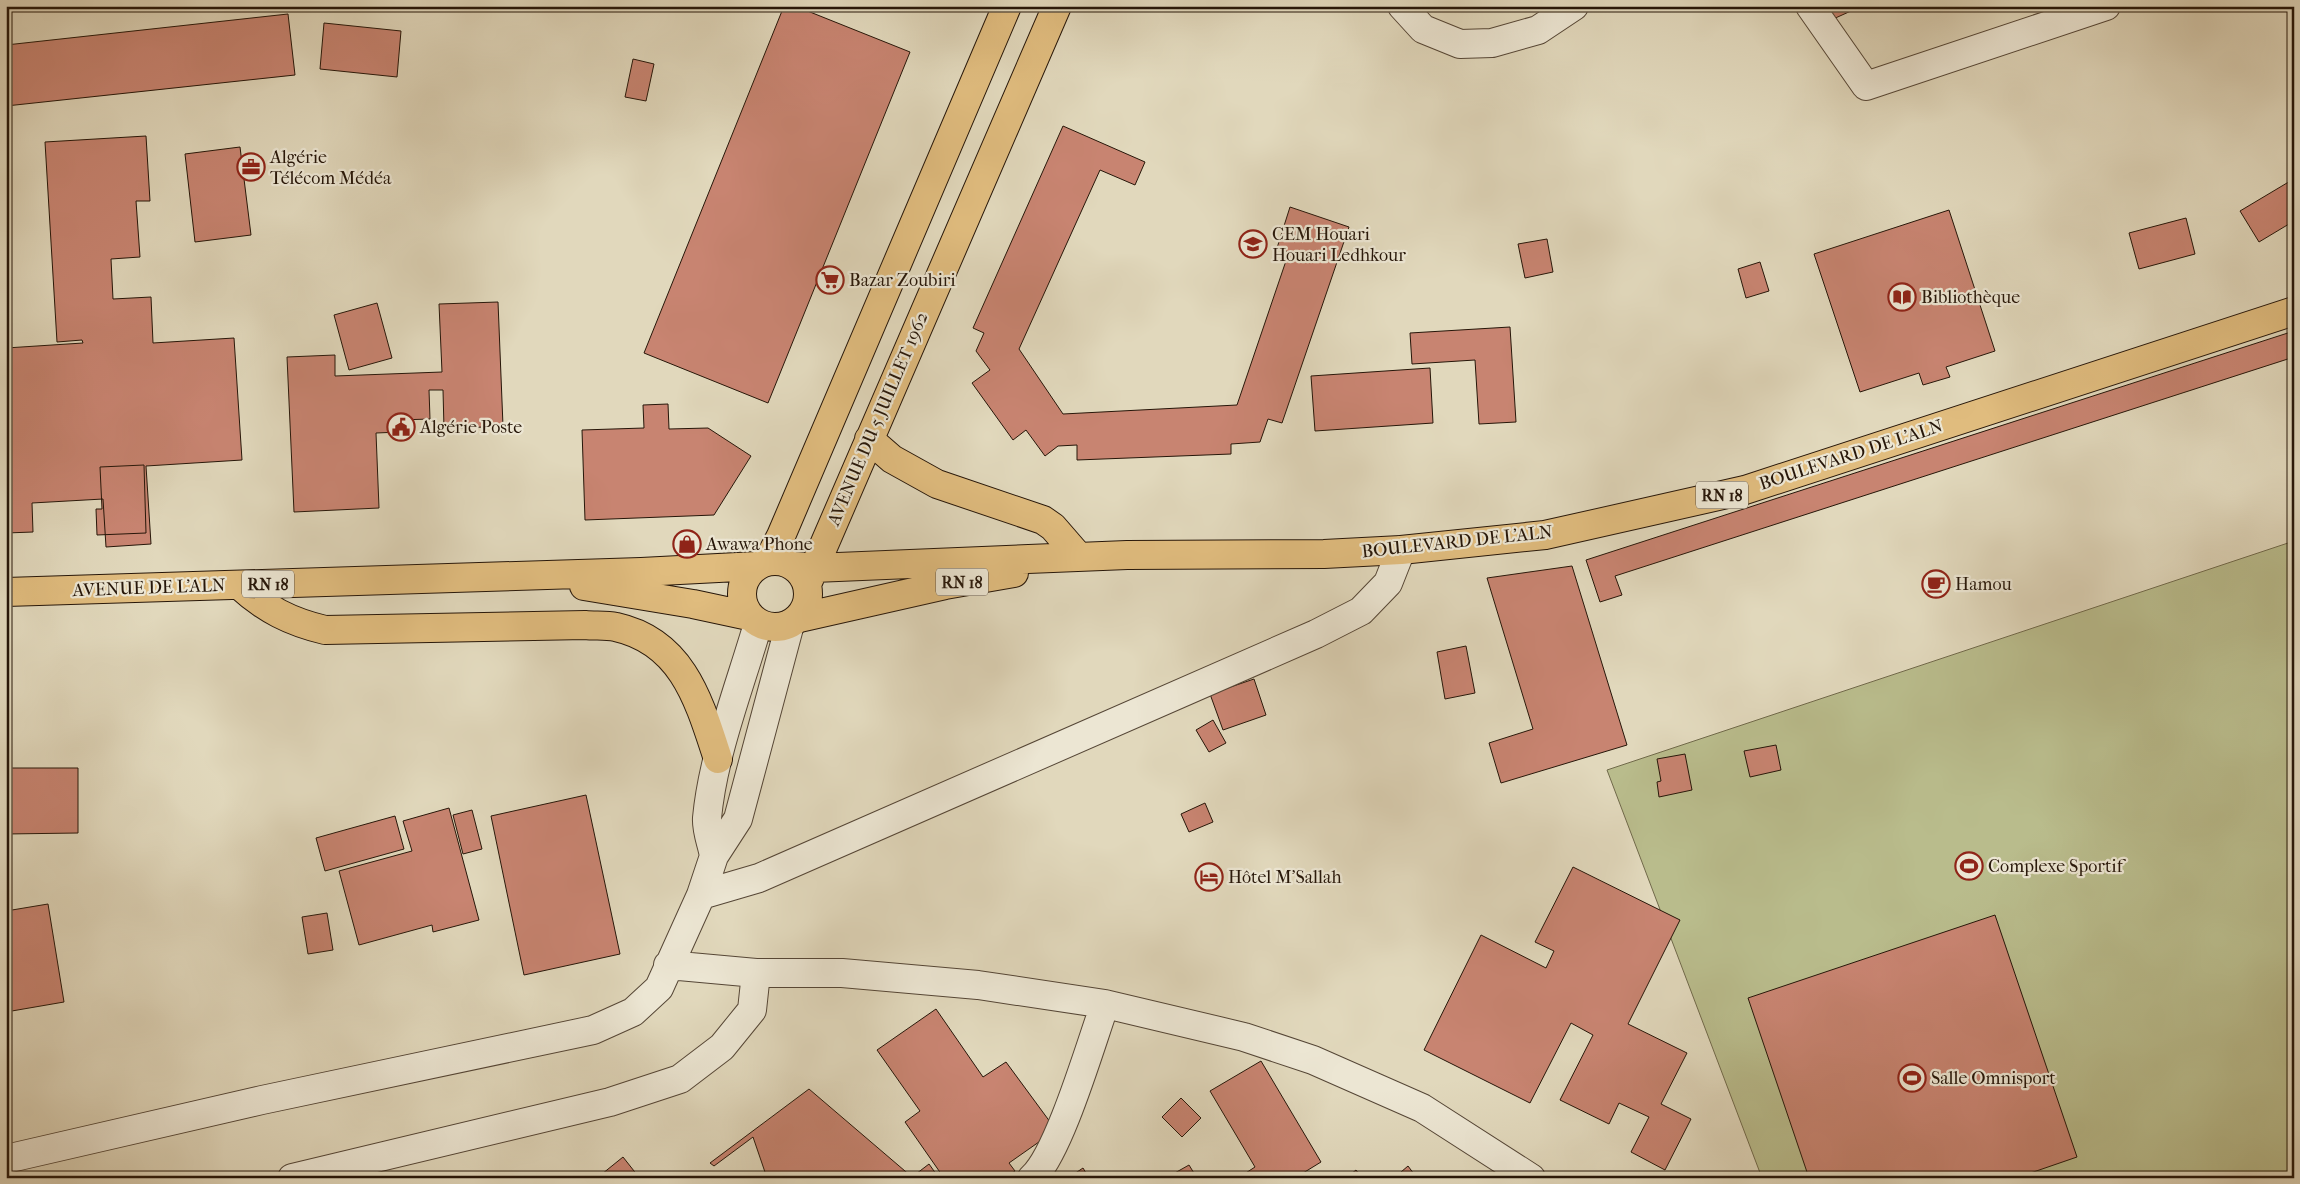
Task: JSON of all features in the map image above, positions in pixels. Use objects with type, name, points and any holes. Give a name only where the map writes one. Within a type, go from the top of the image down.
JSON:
[{"type":"main road","points":[[762,564],[782,561],[805,573],[809,596],[806,608],[795,621],[780,628],[754,620],[743,603],[742,589],[747,576],[762,564],[782,536],[1007,6]]},
{"type":"main road","name":"AVENUE DU 5 JUILLET 1962","points":[[805,573],[869,439],[1056,6]]},
{"type":"main road","name":"BOULEVARD DE L'ALN","points":[[1127,555],[1324,554],[1401,550],[1545,535],[1744,490],[2294,311]]},
{"type":"main road","points":[[869,439],[892,459],[937,484],[1043,520],[1052,527],[1079,557]]},
{"type":"main road","name":"RN 18","points":[[805,573],[1127,555]]},
{"type":"main road","name":"RN 18","points":[[795,621],[945,586],[1127,555]]},
{"type":"main road","name":"RN 18","points":[[531,576],[762,564]]},
{"type":"main road","name":"RN 18","points":[[531,576],[693,604],[754,620]]},
{"type":"main road","name":"AVENUE DE L'ALN","points":[[6,592],[531,576]]},
{"type":"main road","points":[[239,585],[257,602],[278,615],[301,625],[325,630],[585,625],[614,626],[641,634],[665,650],[684,672],[707,725],[718,759]]},
{"type":"street","points":[[1402,6],[1423,29],[1460,44],[1492,43],[1538,30],[1574,6]]},
{"type":"street","points":[[1810,6],[1866,86],[2106,6]]},
{"type":"street","points":[[701,895],[768,874],[1316,634],[1361,611],[1388,583],[1401,550]]},
{"type":"street","points":[[714,856],[707,820],[718,759],[754,620]]},
{"type":"street","points":[[6,1159],[262,1100],[593,1030],[633,1012],[659,988],[701,895],[714,856],[738,819],[795,621]]},
{"type":"street","points":[[668,965],[756,973],[842,973],[958,983],[1105,1004],[1244,1037],[1313,1060],[1422,1108],[1531,1178]]},
{"type":"street","points":[[292,1178],[610,1102],[680,1079],[722,1047],[752,1010],[756,973]]},
{"type":"street","points":[[1032,1178],[1038,1172],[1060,1130],[1105,1004]]},
{"type":"green space","name":"Complexe Sportif","points":[[2294,541],[2294,1178],[1762,1178],[1607,770]]},
{"type":"building","points":[[784,6],[795,6],[910,52],[768,403],[644,353]]},
{"type":"building","points":[[1825,6],[1862,6],[1831,20]]},
{"type":"building","points":[[288,14],[295,75],[6,106],[6,45]]},
{"type":"building","points":[[324,23],[401,31],[397,77],[320,69]]},
{"type":"building","points":[[633,59],[654,64],[646,101],[625,97]]},
{"type":"building","points":[[1063,126],[1145,162],[1135,185],[1100,170],[1019,349],[1063,414],[1237,405],[1289,252],[1277,248],[1290,207],[1349,227],[1282,423],[1268,419],[1260,442],[1231,444],[1231,454],[1077,460],[1077,445],[1058,446],[1045,456],[1026,430],[1013,440],[972,383],[990,370],[976,351],[984,333],[973,328]]},
{"type":"building","points":[[146,136],[150,201],[136,201],[140,257],[111,259],[113,299],[151,297],[153,343],[234,338],[242,460],[146,466],[151,544],[106,547],[103,499],[32,503],[33,532],[6,533],[6,348],[83,343],[82,340],[57,342],[45,142]]},
{"type":"building","points":[[240,147],[251,235],[195,242],[185,154]]},
{"type":"building","points":[[2292,180],[2294,221],[2259,242],[2240,211]]},
{"type":"building","points":[[1949,210],[1995,351],[1946,367],[1950,377],[1923,385],[1919,373],[1860,392],[1814,254]]},
{"type":"building","points":[[2186,218],[2195,254],[2139,269],[2129,233]]},
{"type":"building","points":[[6,226],[10,226],[6,262]]},
{"type":"building","points":[[1547,239],[1553,272],[1525,278],[1518,244]]},
{"type":"building","points":[[1760,262],[1769,291],[1746,298],[1738,269]]},
{"type":"building","points":[[498,302],[503,426],[444,429],[443,390],[429,390],[430,419],[399,420],[400,432],[376,433],[379,508],[294,512],[287,357],[335,355],[335,376],[442,372],[439,304]]},
{"type":"building","points":[[377,303],[392,358],[349,370],[334,315]]},
{"type":"building","points":[[1510,327],[1516,422],[1479,424],[1475,360],[1412,364],[1410,333]]},
{"type":"building","points":[[2294,331],[2294,357],[1615,576],[1622,595],[1600,602],[1586,560]]},
{"type":"building","points":[[1430,368],[1433,423],[1315,431],[1311,376]]},
{"type":"building","points":[[668,404],[669,429],[708,428],[751,456],[714,515],[585,520],[582,430],[644,428],[643,405]]},
{"type":"building","points":[[144,465],[146,533],[97,535],[96,509],[102,509],[100,467]]},
{"type":"building","points":[[1572,566],[1627,745],[1501,783],[1489,743],[1533,729],[1487,578]]},
{"type":"building","points":[[1466,646],[1475,693],[1445,699],[1437,652]]},
{"type":"building","points":[[1254,679],[1266,715],[1223,730],[1210,694]]},
{"type":"building","points":[[1213,720],[1226,743],[1209,752],[1196,730]]},
{"type":"building","points":[[1776,745],[1781,770],[1750,777],[1744,751]]},
{"type":"building","points":[[1685,754],[1692,790],[1659,797],[1657,782],[1661,781],[1657,759]]},
{"type":"building","points":[[6,768],[78,768],[78,833],[6,834]]},
{"type":"building","points":[[586,795],[620,954],[524,975],[491,816]]},
{"type":"building","points":[[1205,803],[1213,822],[1189,832],[1181,814]]},
{"type":"building","points":[[449,808],[479,920],[433,932],[432,925],[359,945],[339,871],[412,851],[403,821]]},
{"type":"building","points":[[472,810],[482,849],[463,854],[453,815]]},
{"type":"building","points":[[395,816],[404,849],[325,871],[316,838]]},
{"type":"building","points":[[1573,867],[1680,920],[1628,1024],[1687,1053],[1661,1104],[1691,1119],[1665,1170],[1631,1152],[1649,1117],[1619,1103],[1609,1124],[1560,1100],[1593,1035],[1571,1023],[1530,1103],[1424,1050],[1481,935],[1546,968],[1554,951],[1535,942]]},
{"type":"building","points":[[48,904],[64,1002],[6,1012],[6,911]]},
{"type":"building","points":[[327,913],[333,950],[308,954],[302,917]]},
{"type":"building","name":"Salle Omnisport","points":[[1995,915],[2077,1157],[2016,1178],[1809,1178],[1748,998]]},
{"type":"building","points":[[936,1009],[983,1077],[1006,1062],[1056,1130],[1009,1163],[1015,1171],[1005,1178],[944,1178],[905,1122],[920,1111],[877,1050]]},
{"type":"building","points":[[1261,1061],[1321,1162],[1295,1178],[1238,1178],[1255,1167],[1210,1091]]},
{"type":"building","points":[[809,1089],[912,1177],[929,1164],[939,1178],[767,1178],[753,1137],[714,1166],[710,1163]]},
{"type":"building","points":[[1181,1098],[1201,1118],[1182,1137],[1162,1117]]},
{"type":"building","points":[[623,1157],[638,1176],[636,1178],[597,1178]]},
{"type":"building","points":[[1189,1165],[1197,1178],[1176,1178],[1173,1174]]},
{"type":"building","points":[[1408,1166],[1417,1178],[1394,1178]]},
{"type":"building","points":[[1083,1168],[1089,1178],[1068,1178]]},
{"type":"building","points":[[1356,1170],[1362,1178],[1346,1178]]},
{"type":"place","name":"Algérie Télécom Médéa","points":[[251,167]]},
{"type":"place","name":"CEM Houari Houari Ledhkour","points":[[1253,244]]},
{"type":"place","name":"Bazar Zoubiri","points":[[830,280]]},
{"type":"place","name":"Bibliothèque","points":[[1902,297]]},
{"type":"place","name":"Algérie Poste","points":[[401,427]]},
{"type":"place","name":"Awawa Phone","points":[[687,544]]},
{"type":"place","name":"Hamou","points":[[1936,584]]},
{"type":"place","name":"Complexe Sportif","points":[[1969,866]]},
{"type":"place","name":"Hôtel M'Sallah","points":[[1209,877]]},
{"type":"place","name":"Salle Omnisport","points":[[1912,1078]]}]
